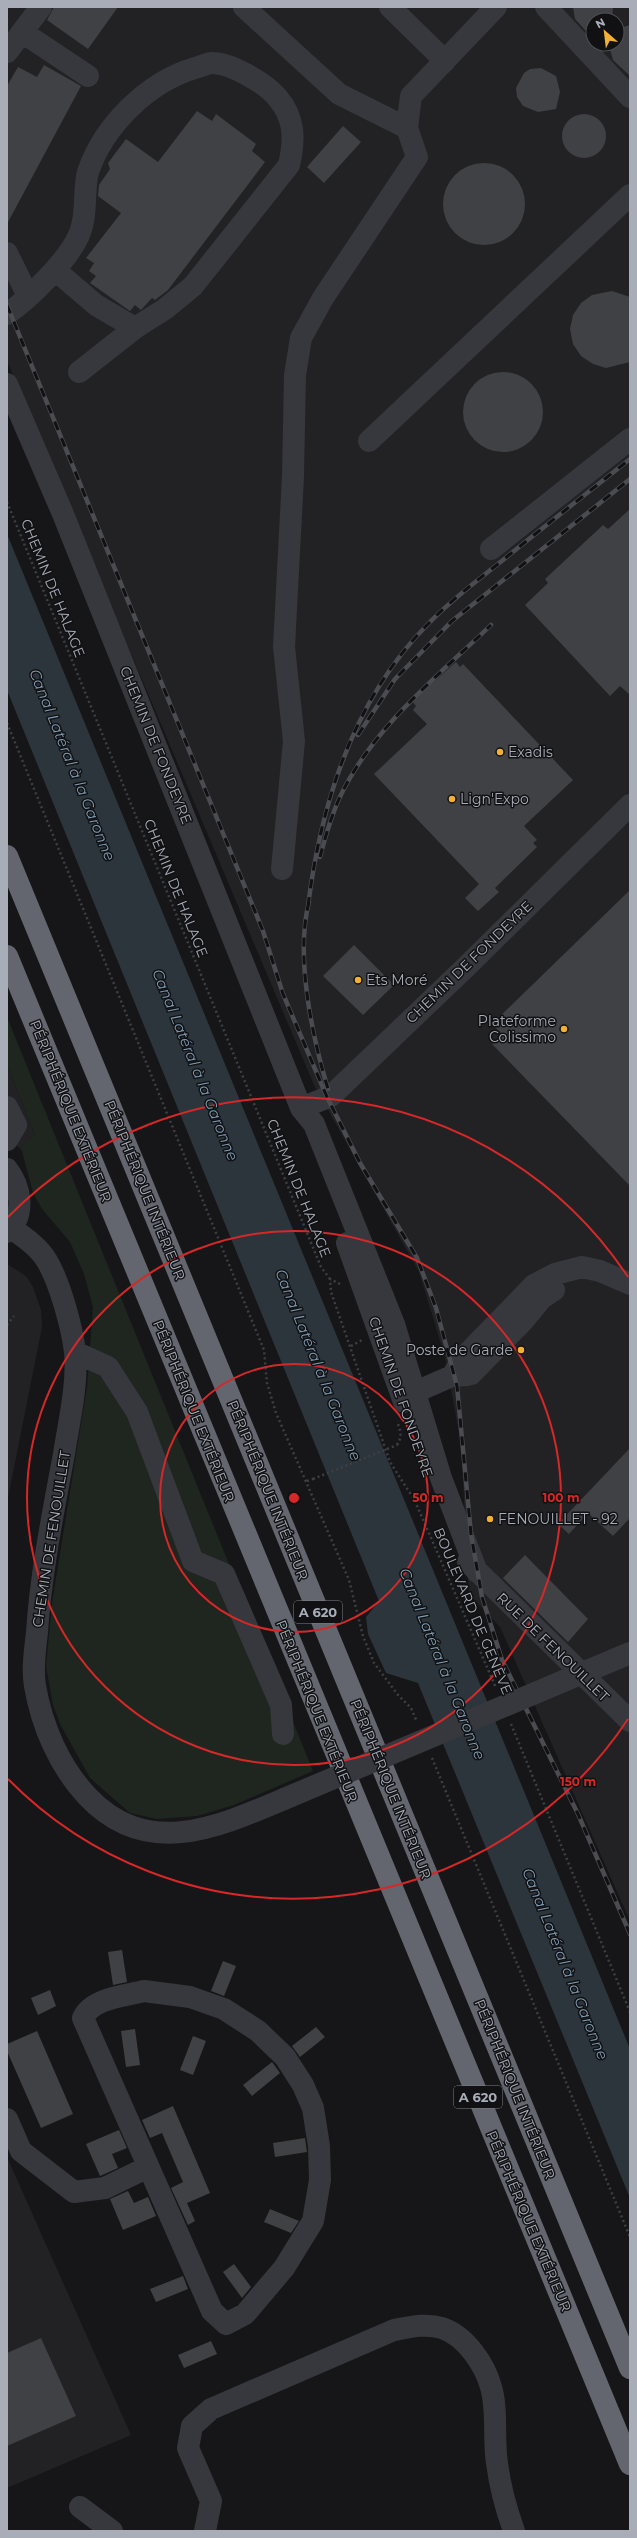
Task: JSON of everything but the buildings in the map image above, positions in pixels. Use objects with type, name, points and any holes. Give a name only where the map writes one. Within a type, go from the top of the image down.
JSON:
[{"type":"highway","name":"PÉRIPHÉRIQUE INTÉRIEUR","points":[[7,856],[630,2368]]},
{"type":"highway","name":"PÉRIPHÉRIQUE EXTÉRIEUR","points":[[7,956],[630,2464]]},
{"type":"street","points":[[7,52],[41,7]]},
{"type":"street","points":[[244,7],[339,94],[407,128]]},
{"type":"street","points":[[390,7],[444,61]]},
{"type":"street","points":[[282,869],[294,741],[284,647],[293,476],[295,375],[301,338],[323,298],[417,157],[407,128],[410,96],[496,7]]},
{"type":"street","points":[[546,7],[630,97]]},
{"type":"street","points":[[22,32],[88,76]]},
{"type":"street","points":[[7,314],[55,270],[79,237],[87,202],[88,173],[110,131],[136,101],[176,74],[212,63],[234,68],[272,91],[285,106],[294,127],[294,146],[289,165],[193,286],[165,309],[135,328],[79,372]]},
{"type":"street","points":[[369,441],[630,195]]},
{"type":"street","points":[[7,252],[28,296]]},
{"type":"street","points":[[55,270],[96,305],[135,328]]},
{"type":"street","name":"CHEMIN DE FONDEYRE","points":[[7,384],[63,514],[301,1108],[302,1130],[356,1267],[409,1394],[450,1534],[462,1556],[477,1572]]},
{"type":"street","points":[[491,550],[630,439]]},
{"type":"street","name":"CHEMIN DE FONDEYRE","points":[[301,1108],[331,1096],[467,966],[630,805]]},
{"type":"street","points":[[7,1107],[16,1125],[7,1140]]},
{"type":"street","points":[[7,1169],[17,1183],[20,1198],[18,1214],[9,1230]]},
{"type":"street","name":"CHEMIN DE FENOUILLET","points":[[9,1230],[29,1240],[47,1260],[61,1295],[75,1352],[74,1388],[48,1540],[35,1658],[34,1684],[49,1738],[76,1784],[94,1804],[121,1823],[152,1832],[180,1834],[206,1829],[233,1821],[630,1653]]},
{"type":"street","points":[[409,1394],[469,1378],[464,1357],[534,1285],[554,1274],[582,1267],[600,1271],[630,1284]]},
{"type":"street","points":[[75,1352],[108,1367],[137,1412],[193,1561],[224,1574],[281,1705],[282,1734]]},
{"type":"street","name":"RUE DE FENOUILLET","points":[[477,1572],[630,1721]]},
{"type":"street","points":[[144,1991],[190,1997],[224,2009],[258,2031],[285,2057],[303,2085],[313,2108],[319,2146],[320,2180],[313,2221],[284,2268],[245,2314],[226,2324],[212,2311],[148,2167],[83,2018],[86,2011],[95,2004],[144,1991]]},
{"type":"street","points":[[7,2119],[21,2151],[74,2192],[105,2188],[148,2167]]},
{"type":"street","points":[[205,2531],[211,2501],[188,2448],[192,2426],[211,2409],[394,2330],[420,2326],[443,2329],[462,2340],[483,2365],[492,2388],[497,2463],[506,2510],[514,2531]]},
{"type":"street","points":[[80,2507],[107,2530]]},
{"type":"path","name":"CHEMIN DE HALAGE","points":[[7,502],[318,1260],[330,1279]]},
{"type":"path","points":[[7,723],[264,1350],[267,1383],[276,1413],[349,1580],[363,1636],[374,1663],[398,1695],[411,1708],[420,1728]]},
{"type":"path","points":[[330,1279],[346,1287]]},
{"type":"path","name":"BOULEVARD DE GENÈVE","points":[[330,1279],[332,1292],[390,1462],[415,1501],[498,1693]]},
{"type":"path","points":[[7,1325],[14,1316]]},
{"type":"path","points":[[351,1346],[368,1339]]},
{"type":"path","points":[[307,1481],[397,1445],[401,1439],[401,1432],[396,1418]]},
{"type":"path","points":[[510,1722],[630,2012]]},
{"type":"path","points":[[431,1756],[630,2237]]},
{"type":"shaded area","points":[[7,7],[630,7],[630,1921],[500,1627],[469,1594],[461,1444],[445,1357],[419,1272],[314,1085],[7,361]]},
{"type":"shaded area","points":[[7,1017],[313,1771],[234,1805],[197,1816],[157,1819],[130,1813],[90,1778],[60,1724],[53,1705],[46,1666],[52,1603],[87,1387],[93,1307],[84,1274],[70,1242],[42,1209],[33,1193],[21,1147],[35,1135],[7,1065]]},
{"type":"shaded area","points":[[7,1065],[35,1135],[22,1150],[7,1138]]},
{"type":"shaded area","points":[[7,1264],[26,1276],[33,1287],[41,1310],[42,1327],[7,1503]]},
{"type":"shaded area","points":[[7,2157],[131,2435],[7,2488]]},
{"type":"water","name":"Canal Latéral à la Garonne","points":[[7,534],[630,2049],[630,2198],[418,1683],[386,1673],[368,1634],[366,1617],[379,1601],[7,690]]},
{"type":"railway","points":[[7,305],[263,931],[283,994],[327,1097],[360,1163],[417,1258],[436,1308],[457,1386],[471,1534],[482,1597],[502,1660],[578,1814],[630,1934]]},
{"type":"railway","points":[[308,906],[322,829],[332,791],[345,754],[361,719],[380,685],[403,653],[429,623],[471,585],[630,459]]},
{"type":"railway","points":[[358,735],[395,679],[452,621],[630,479]]},
{"type":"railway","points":[[320,857],[328,828],[339,799],[369,750],[407,705],[491,625]]},
{"type":"railway","points":[[309,902],[305,923],[304,947],[307,996],[316,1045],[328,1089]]},
{"type":"place","name":"Exadis","points":[[500,752]]},
{"type":"place","name":"Lign'Expo","points":[[452,799]]},
{"type":"place","name":"Ets Moré","points":[[358,980]]},
{"type":"place","name":"Plateforme Colissimo","points":[[564,1029]]},
{"type":"place","name":"Poste de Garde","points":[[521,1350]]},
{"type":"place","name":"FENOUILLET - 92","points":[[490,1519]]}]
